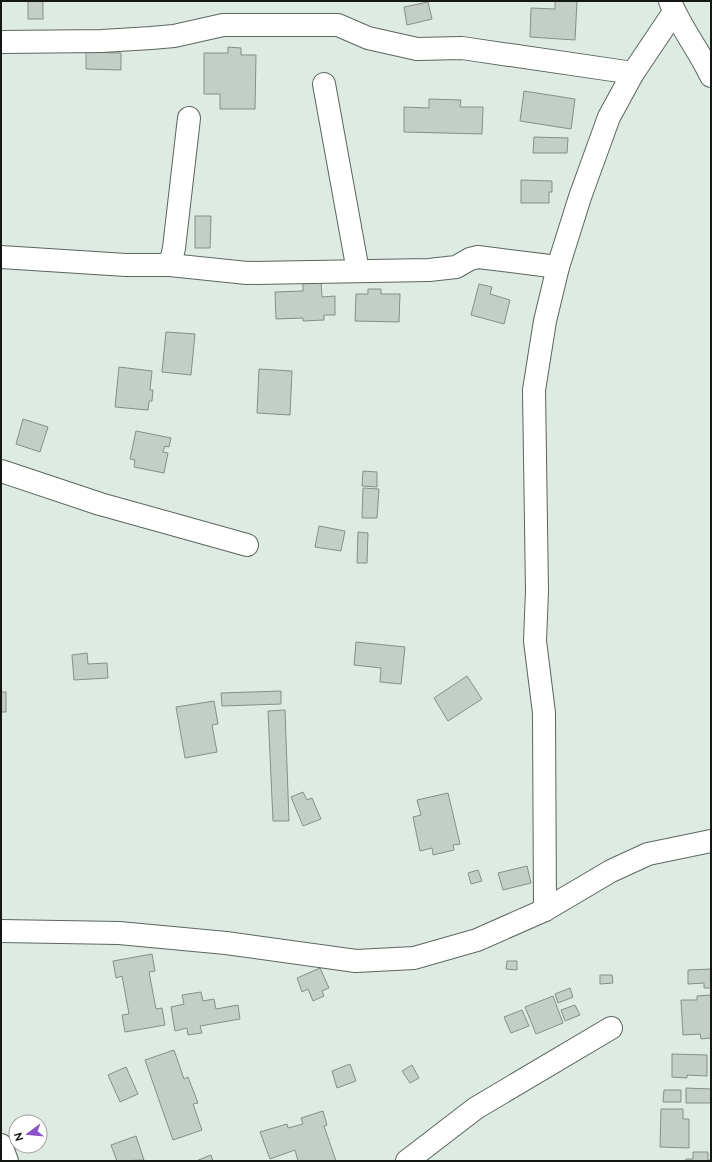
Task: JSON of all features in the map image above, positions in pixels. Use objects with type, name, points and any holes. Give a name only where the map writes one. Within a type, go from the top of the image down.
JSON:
[{"type":"street","points":[[545,910],[544,713],[535,640],[537,575],[534,390],[545,321],[558,267],[580,197],[609,117],[672,6],[705,62],[711,76]]},
{"type":"street","points":[[1,42],[102,41],[151,38],[174,36],[223,25],[338,25],[368,38],[417,49],[462,48],[633,73]]},
{"type":"street","points":[[324,84],[358,271]]},
{"type":"street","points":[[170,265],[174,248],[188,118]]},
{"type":"street","points":[[1,257],[126,265],[170,265],[247,273],[448,268],[456,267],[470,259],[478,257],[558,267]]},
{"type":"street","points":[[1,471],[100,504],[247,545]]},
{"type":"street","points":[[1,931],[119,933],[226,943],[356,961],[414,958],[477,940],[545,910],[611,871],[648,854],[711,841]]},
{"type":"street","points":[[407,1161],[476,1108],[610,1028]]},
{"type":"street","points":[[1,1144],[7,1161]]},
{"type":"building","points":[[28,1],[43,1],[43,19],[28,19]]},
{"type":"building","points":[[555,1],[577,1],[575,40],[530,37],[531,8],[555,9]]},
{"type":"building","points":[[428,2],[432,19],[407,25],[404,7]]},
{"type":"building","points":[[228,47],[241,48],[241,55],[256,55],[255,109],[220,109],[220,94],[204,94],[204,53],[228,53]]},
{"type":"building","points":[[86,52],[121,53],[121,70],[86,69]]},
{"type":"building","points":[[524,91],[575,99],[571,129],[520,121]]},
{"type":"building","points":[[429,99],[461,100],[460,107],[483,107],[482,134],[404,132],[404,107],[429,108]]},
{"type":"building","points":[[534,137],[568,138],[567,153],[533,153]]},
{"type":"building","points":[[521,180],[552,181],[552,192],[549,192],[549,203],[521,203]]},
{"type":"building","points":[[195,216],[211,216],[210,248],[195,248]]},
{"type":"building","points":[[303,282],[321,282],[322,297],[335,296],[335,315],[324,315],[324,320],[303,321],[303,318],[276,319],[275,292],[303,291]]},
{"type":"building","points":[[479,284],[492,287],[490,294],[510,300],[504,324],[471,315]]},
{"type":"building","points":[[368,289],[381,289],[381,294],[400,294],[399,322],[355,321],[356,294],[368,294]]},
{"type":"building","points":[[166,332],[195,334],[191,375],[162,372]]},
{"type":"building","points":[[119,367],[152,371],[150,390],[153,390],[152,401],[149,401],[148,410],[115,407]]},
{"type":"building","points":[[259,369],[292,371],[290,415],[257,413]]},
{"type":"building","points":[[23,419],[48,427],[40,452],[16,444]]},
{"type":"building","points":[[136,431],[171,438],[169,447],[165,446],[163,452],[168,453],[164,473],[134,467],[135,460],[130,459]]},
{"type":"building","points":[[363,471],[377,472],[377,487],[362,486]]},
{"type":"building","points":[[363,488],[379,489],[377,518],[362,518]]},
{"type":"building","points":[[319,526],[345,531],[341,551],[315,547]]},
{"type":"building","points":[[358,532],[368,533],[367,563],[357,563]]},
{"type":"building","points":[[356,642],[405,647],[401,684],[380,682],[381,668],[354,665]]},
{"type":"building","points":[[87,653],[88,664],[107,663],[108,678],[74,680],[72,655]]},
{"type":"building","points":[[467,676],[482,699],[448,721],[434,698]]},
{"type":"building","points":[[281,691],[281,704],[222,706],[221,693]]},
{"type":"building","points":[[1,692],[6,692],[6,712],[1,712]]},
{"type":"building","points":[[214,701],[218,724],[212,725],[217,752],[185,758],[176,707]]},
{"type":"building","points":[[285,710],[289,821],[273,821],[268,711]]},
{"type":"building","points":[[303,792],[307,800],[312,798],[321,819],[303,826],[291,797]]},
{"type":"building","points":[[448,793],[460,844],[453,845],[454,850],[433,855],[432,848],[420,851],[413,817],[421,815],[417,800]]},
{"type":"building","points":[[527,866],[531,883],[503,890],[498,873]]},
{"type":"building","points":[[478,870],[482,881],[471,884],[468,873]]},
{"type":"building","points":[[152,954],[155,971],[149,972],[156,1009],[162,1008],[165,1025],[125,1032],[122,1015],[129,1014],[122,976],[116,978],[113,961]]},
{"type":"building","points":[[507,961],[517,961],[517,970],[506,969]]},
{"type":"building","points":[[320,968],[329,988],[322,991],[324,996],[313,1001],[308,989],[302,992],[297,978]]},
{"type":"building","points":[[711,969],[711,988],[704,988],[704,983],[688,984],[688,970]]},
{"type":"building","points":[[600,975],[612,975],[613,983],[600,984]]},
{"type":"building","points":[[570,988],[573,997],[558,1003],[555,994]]},
{"type":"building","points":[[201,992],[203,1001],[214,999],[216,1009],[238,1005],[240,1019],[200,1026],[202,1033],[188,1035],[187,1028],[175,1031],[171,1007],[184,1004],[182,995]]},
{"type":"building","points":[[711,995],[711,1038],[701,1039],[700,1034],[683,1035],[681,1000],[697,1000],[697,996]]},
{"type":"building","points":[[553,996],[563,1023],[536,1034],[525,1007]]},
{"type":"building","points":[[575,1005],[580,1015],[565,1021],[561,1010]]},
{"type":"building","points":[[522,1010],[529,1026],[511,1033],[504,1017]]},
{"type":"building","points":[[174,1050],[184,1079],[188,1077],[198,1103],[193,1104],[202,1130],[173,1140],[145,1060]]},
{"type":"building","points":[[672,1054],[707,1055],[707,1076],[687,1075],[687,1078],[672,1077]]},
{"type":"building","points":[[350,1064],[356,1081],[337,1088],[332,1071]]},
{"type":"building","points":[[412,1065],[419,1078],[410,1083],[402,1071]]},
{"type":"building","points":[[126,1067],[138,1094],[120,1102],[108,1075]]},
{"type":"building","points":[[686,1088],[711,1089],[711,1103],[686,1103]]},
{"type":"building","points":[[664,1090],[681,1090],[681,1102],[663,1102]]},
{"type":"building","points":[[661,1109],[683,1109],[683,1119],[689,1119],[689,1148],[660,1147]]},
{"type":"building","points":[[323,1111],[327,1125],[324,1126],[336,1161],[298,1161],[295,1150],[270,1159],[260,1132],[287,1124],[288,1128],[303,1124],[301,1118]]},
{"type":"building","points":[[136,1136],[144,1160],[117,1161],[111,1145]]},
{"type":"building","points":[[693,1152],[708,1152],[708,1160],[711,1161],[685,1161],[686,1159],[693,1159]]},
{"type":"building","points":[[211,1155],[213,1161],[196,1161]]}]
